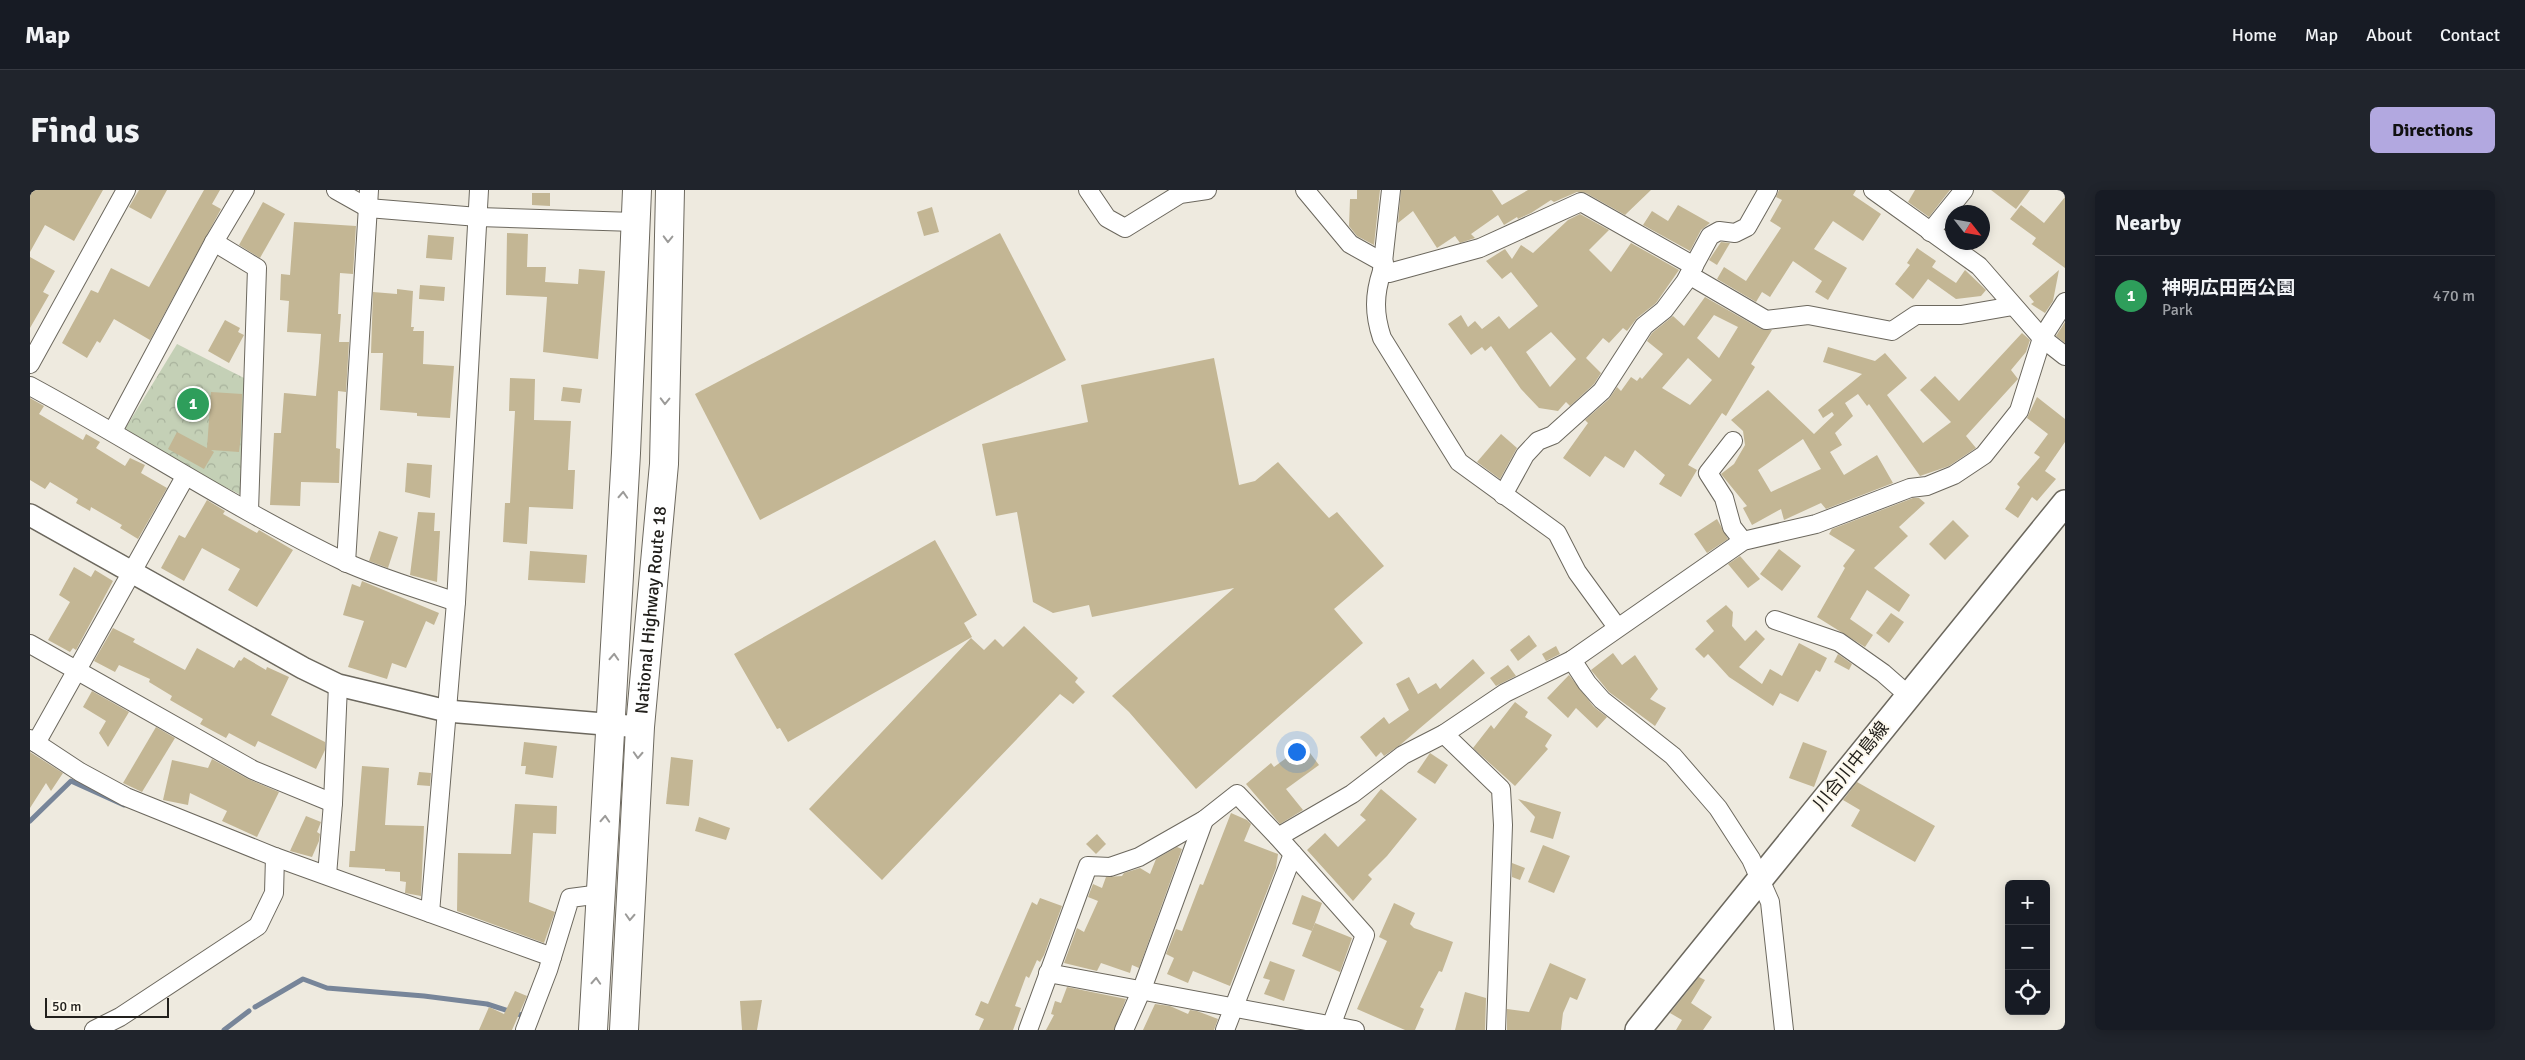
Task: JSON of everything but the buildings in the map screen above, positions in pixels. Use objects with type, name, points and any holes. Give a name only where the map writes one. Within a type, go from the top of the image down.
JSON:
[{"type":"highway","name":"National Highway Route 18","points":[[593,1030],[626,453],[635,222],[638,190]]},
{"type":"highway","name":"National Highway Route 18","points":[[624,1030],[640,727],[664,464],[670,190]]},
{"type":"main road","name":"川合川中島線","points":[[1638,1030],[2065,503]]},
{"type":"street","points":[[30,364],[126,190]]},
{"type":"street","points":[[113,431],[214,242],[245,190]]},
{"type":"street","points":[[336,190],[368,208],[478,217],[635,222]]},
{"type":"street","points":[[346,562],[369,190]]},
{"type":"street","points":[[430,913],[456,602],[479,190]]},
{"type":"street","points":[[1088,190],[1107,218],[1125,228],[1180,194],[1207,190]]},
{"type":"street","points":[[1305,190],[1350,244],[1389,273],[1480,248],[1581,202],[1766,320],[1808,315],[1892,331],[1916,315],[1961,315],[2013,306]]},
{"type":"street","points":[[1391,190],[1383,267],[1377,288],[1375,317],[1382,338],[1459,462],[1556,533],[1577,572],[1617,627]]},
{"type":"street","points":[[1503,495],[1525,455],[1538,441],[1553,435],[1602,391],[1644,326],[1664,310],[1691,271],[1710,236],[1719,231],[1735,233],[1747,226],[1768,190]]},
{"type":"street","points":[[1873,190],[1979,266],[2042,338],[2065,356]]},
{"type":"street","points":[[1930,232],[1964,190]]},
{"type":"street","points":[[214,242],[257,268],[249,511]]},
{"type":"street","points":[[1278,837],[1352,794],[1403,755],[1444,734],[1505,693],[1572,660],[1742,541],[1816,524],[1910,488],[1927,486],[1954,475],[1984,455],[2019,411],[2042,338],[2065,302]]},
{"type":"street","points":[[30,386],[113,431],[186,477],[346,562],[456,602]]},
{"type":"street","points":[[1733,441],[1708,473],[1724,498],[1732,527],[1742,541]]},
{"type":"street","points":[[186,477],[76,670],[33,741],[80,772],[126,797],[275,857],[552,957]]},
{"type":"street","points":[[30,515],[303,668],[338,685],[447,711],[640,727]]},
{"type":"street","points":[[1775,620],[1839,642],[1883,673],[1908,695]]},
{"type":"street","points":[[30,644],[253,770],[333,803]]},
{"type":"street","points":[[1572,660],[1587,683],[1602,700],[1673,756],[1718,808],[1743,845],[1770,902],[1784,1030]]},
{"type":"street","points":[[327,875],[333,803],[338,685]]},
{"type":"street","points":[[1444,734],[1501,789],[1503,825],[1496,1030]]},
{"type":"street","points":[[1028,1030],[1088,866],[1110,867],[1139,857],[1204,820],[1237,794],[1278,837],[1364,935],[1331,1026]]},
{"type":"street","points":[[1124,1030],[1142,990],[1204,820]]},
{"type":"street","points":[[1225,1030],[1293,854]]},
{"type":"street","points":[[94,1030],[120,1017],[258,926],[274,893],[275,857]]},
{"type":"street","points":[[525,1030],[552,957],[570,898],[601,894]]},
{"type":"street","points":[[1048,972],[1355,1030]]},
{"type":"green space","points":[[177,344],[246,379],[243,496],[195,472],[125,429]]},
{"type":"waterway","points":[[30,821],[71,781],[124,805]]},
{"type":"waterway","points":[[255,1007],[303,979],[327,988],[424,996],[487,1004],[524,1016],[525,1013]]},
{"type":"waterway","points":[[224,1030],[249,1011]]},
{"type":"place","name":"神明広田西公園","points":[[193,404]]}]
